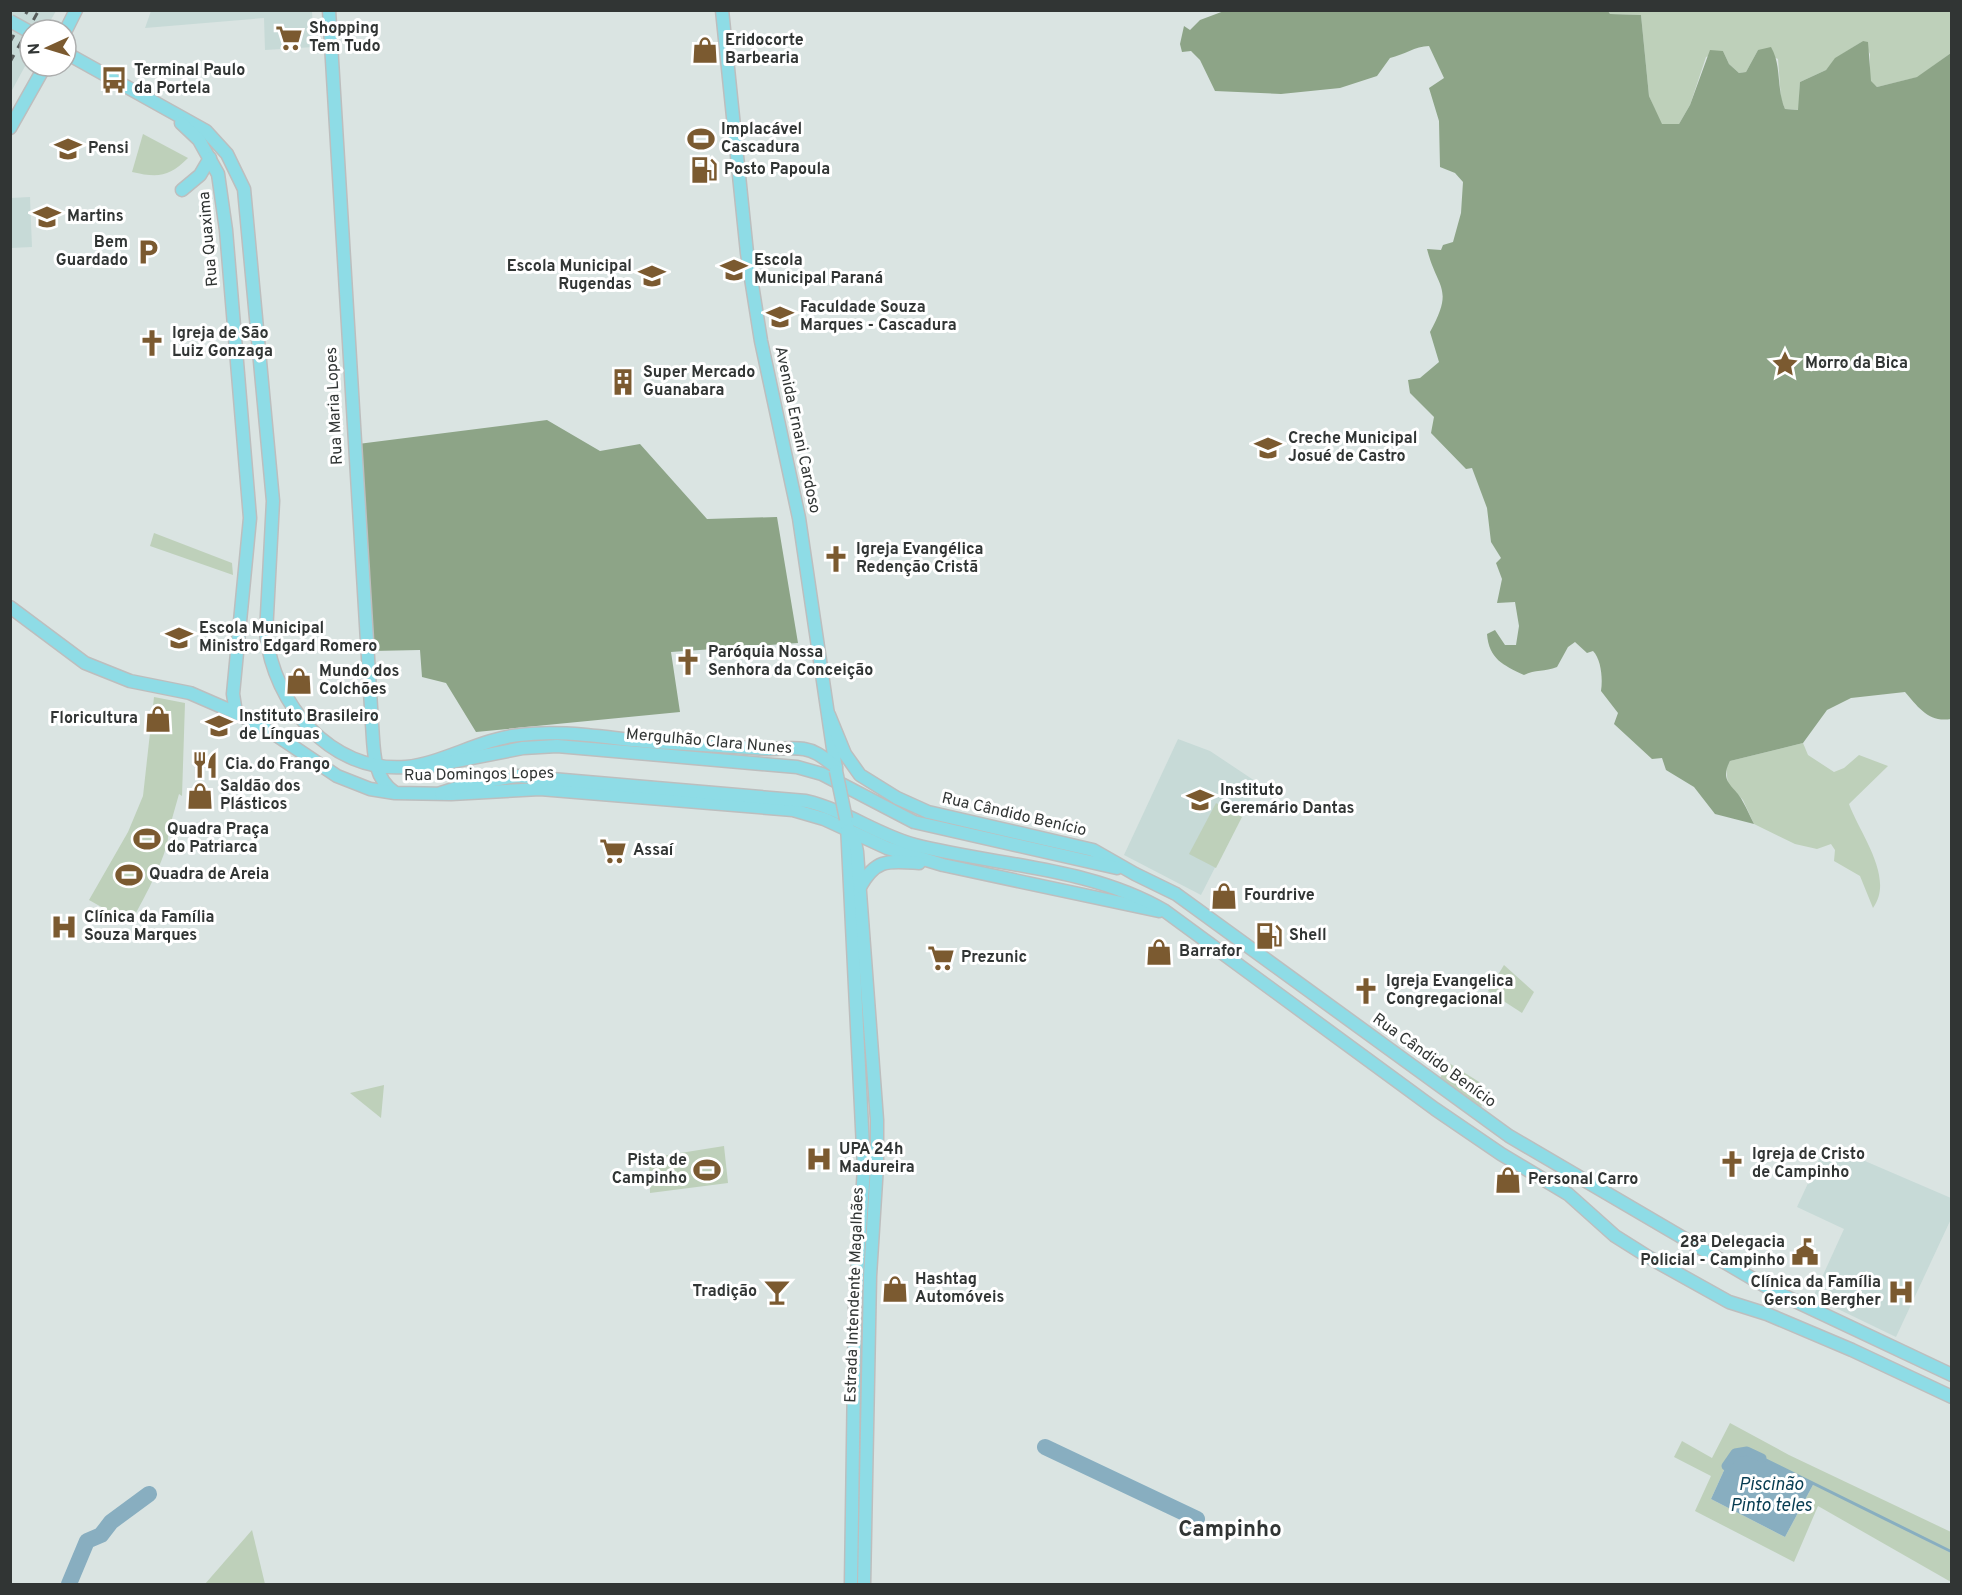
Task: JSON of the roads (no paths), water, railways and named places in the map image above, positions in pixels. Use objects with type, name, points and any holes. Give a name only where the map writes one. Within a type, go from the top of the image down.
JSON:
[{"type":"main road","name":"Rua Maria Lopes","points":[[329,10],[353,429],[376,766],[383,783],[395,793]]},
{"type":"main road","name":"Avenida Ernani Cardoso","points":[[722,10],[738,181],[761,341],[799,518],[846,824]]},
{"type":"main road","points":[[78,60],[200,127],[222,146],[244,189],[246,224],[232,222],[226,230]]},
{"type":"main road","points":[[10,128],[38,78]]},
{"type":"main road","name":"Rua Quaxima","points":[[169,112],[199,140],[210,158],[220,181],[226,230],[250,518],[233,694],[236,713]]},
{"type":"main road","points":[[182,190],[200,175],[210,158]]},
{"type":"main road","name":"Rua Domingos Lopes","points":[[246,224],[273,501],[266,634],[268,650],[284,693],[299,719],[319,738],[348,755],[376,766],[408,767],[502,737],[550,732],[652,742],[806,750],[836,769]]},
{"type":"main road","name":"Rua Domingos Lopes","points":[[10,607],[79,659],[99,670],[130,681],[190,693],[236,713],[273,733],[337,776],[370,789],[395,793],[540,789],[805,812],[846,824]]},
{"type":"main road","name":"Rua Cândido Benício","points":[[829,715],[845,754],[860,775],[897,798],[928,812],[1093,850],[1176,894],[1458,1100],[1518,1141],[1772,1290],[1952,1375]]},
{"type":"main road","name":"Mergulhão Clara Nunes","points":[[408,767],[435,766],[504,751],[557,746],[797,767],[822,774],[914,822],[964,835],[1090,860],[1135,874]]},
{"type":"main road","points":[[441,793],[469,784],[517,776],[806,801],[836,810],[892,838],[1092,882],[1134,895],[1165,911],[1435,1109],[1501,1154],[1568,1194],[1615,1236],[1650,1258],[1729,1302],[1767,1314],[1852,1350],[1952,1397]]},
{"type":"main road","points":[[846,824],[887,848],[943,865],[1096,896],[1151,911],[1165,911]]},
{"type":"main road","name":"Estrada Intendente Magalhães","points":[[846,824],[855,842],[860,887],[874,1060],[877,1165],[870,1276],[864,1584]]},
{"type":"main road","name":"Estrada Intendente Magalhães","points":[[846,824],[864,1168],[855,1306],[851,1584]]},
{"type":"main road","points":[[860,887],[873,868],[885,863],[943,865]]},
{"type":"water","name":"Piscinão Pinto teles","points":[[1747,1452],[1814,1483],[1785,1537],[1711,1499],[1726,1466],[1736,1454]]},
{"type":"waterway","points":[[1045,1447],[1197,1519],[1194,1525]]},
{"type":"waterway","points":[[1726,1466],[1735,1453],[1747,1451],[1762,1458]]},
{"type":"waterway","points":[[1762,1458],[1952,1552]]},
{"type":"waterway","points":[[69,1584],[87,1541],[101,1535],[111,1522],[149,1494]]},
{"type":"railway","points":[[10,42],[28,10]]},
{"type":"railway","points":[[10,62],[39,10]]},
{"type":"place","name":"Shopping Tem Tudo","points":[[289,38]]},
{"type":"place","name":"Eridocorte Barbearia","points":[[705,50]]},
{"type":"place","name":"Terminal Paulo da Portela","points":[[114,80]]},
{"type":"place","name":"Implacável Cascadura","points":[[701,139]]},
{"type":"place","name":"Pensi","points":[[68,149]]},
{"type":"place","name":"Posto Papoula","points":[[704,170]]},
{"type":"place","name":"Martins","points":[[47,217]]},
{"type":"place","name":"Bem Guardado","points":[[148,252]]},
{"type":"place","name":"Escola Municipal Paraná","points":[[734,270]]},
{"type":"place","name":"Escola Municipal Rugendas","points":[[652,276]]},
{"type":"place","name":"Faculdade Souza Marques - Cascadura","points":[[780,317]]},
{"type":"place","name":"Igreja de São Luiz Gonzaga","points":[[152,343]]},
{"type":"place","name":"Morro da Bica","points":[[1785,364]]},
{"type":"place","name":"Super Mercado Guanabara","points":[[623,382]]},
{"type":"place","name":"Creche Municipal Josué de Castro","points":[[1268,448]]},
{"type":"place","name":"Igreja Evangélica Redenção Cristã","points":[[836,559]]},
{"type":"place","name":"Escola Municipal Ministro Edgard Romero","points":[[179,638]]},
{"type":"place","name":"Paróquia Nossa Senhora da Conceição","points":[[688,662]]},
{"type":"place","name":"Mundo dos Colchões","points":[[299,681]]},
{"type":"place","name":"Floricultura","points":[[158,719]]},
{"type":"place","name":"Instituto Brasileiro de Línguas","points":[[219,726]]},
{"type":"place","name":"Cia. do Frango","points":[[205,765]]},
{"type":"place","name":"Saldão dos Plásticos","points":[[200,796]]},
{"type":"place","name":"Instituto Geremário Dantas","points":[[1200,800]]},
{"type":"place","name":"Quadra Praça do Patriarca","points":[[147,839]]},
{"type":"place","name":"Assaí","points":[[613,851]]},
{"type":"place","name":"Quadra de Areia","points":[[129,875]]},
{"type":"place","name":"Fourdrive","points":[[1224,896]]},
{"type":"place","name":"Clínica da Família Souza Marques","points":[[64,927]]},
{"type":"place","name":"Shell","points":[[1269,936]]},
{"type":"place","name":"Barrafor","points":[[1159,952]]},
{"type":"place","name":"Prezunic","points":[[941,958]]},
{"type":"place","name":"Igreja Evangelica Congregacional","points":[[1366,991]]},
{"type":"place","name":"UPA 24h Madureira","points":[[819,1159]]},
{"type":"place","name":"Igreja de Cristo de Campinho","points":[[1732,1164]]},
{"type":"place","name":"Pista de Campinho","points":[[707,1170]]},
{"type":"place","name":"Personal Carro","points":[[1508,1180]]},
{"type":"place","name":"28ª Delegacia Policial - Campinho","points":[[1805,1252]]},
{"type":"place","name":"Hashtag Automóveis","points":[[895,1289]]},
{"type":"place","name":"Tradição","points":[[777,1292]]},
{"type":"place","name":"Clínica da Família Gerson Bergher","points":[[1901,1292]]},
{"type":"district","name":"Campinho","points":[[1230,1530]]}]
